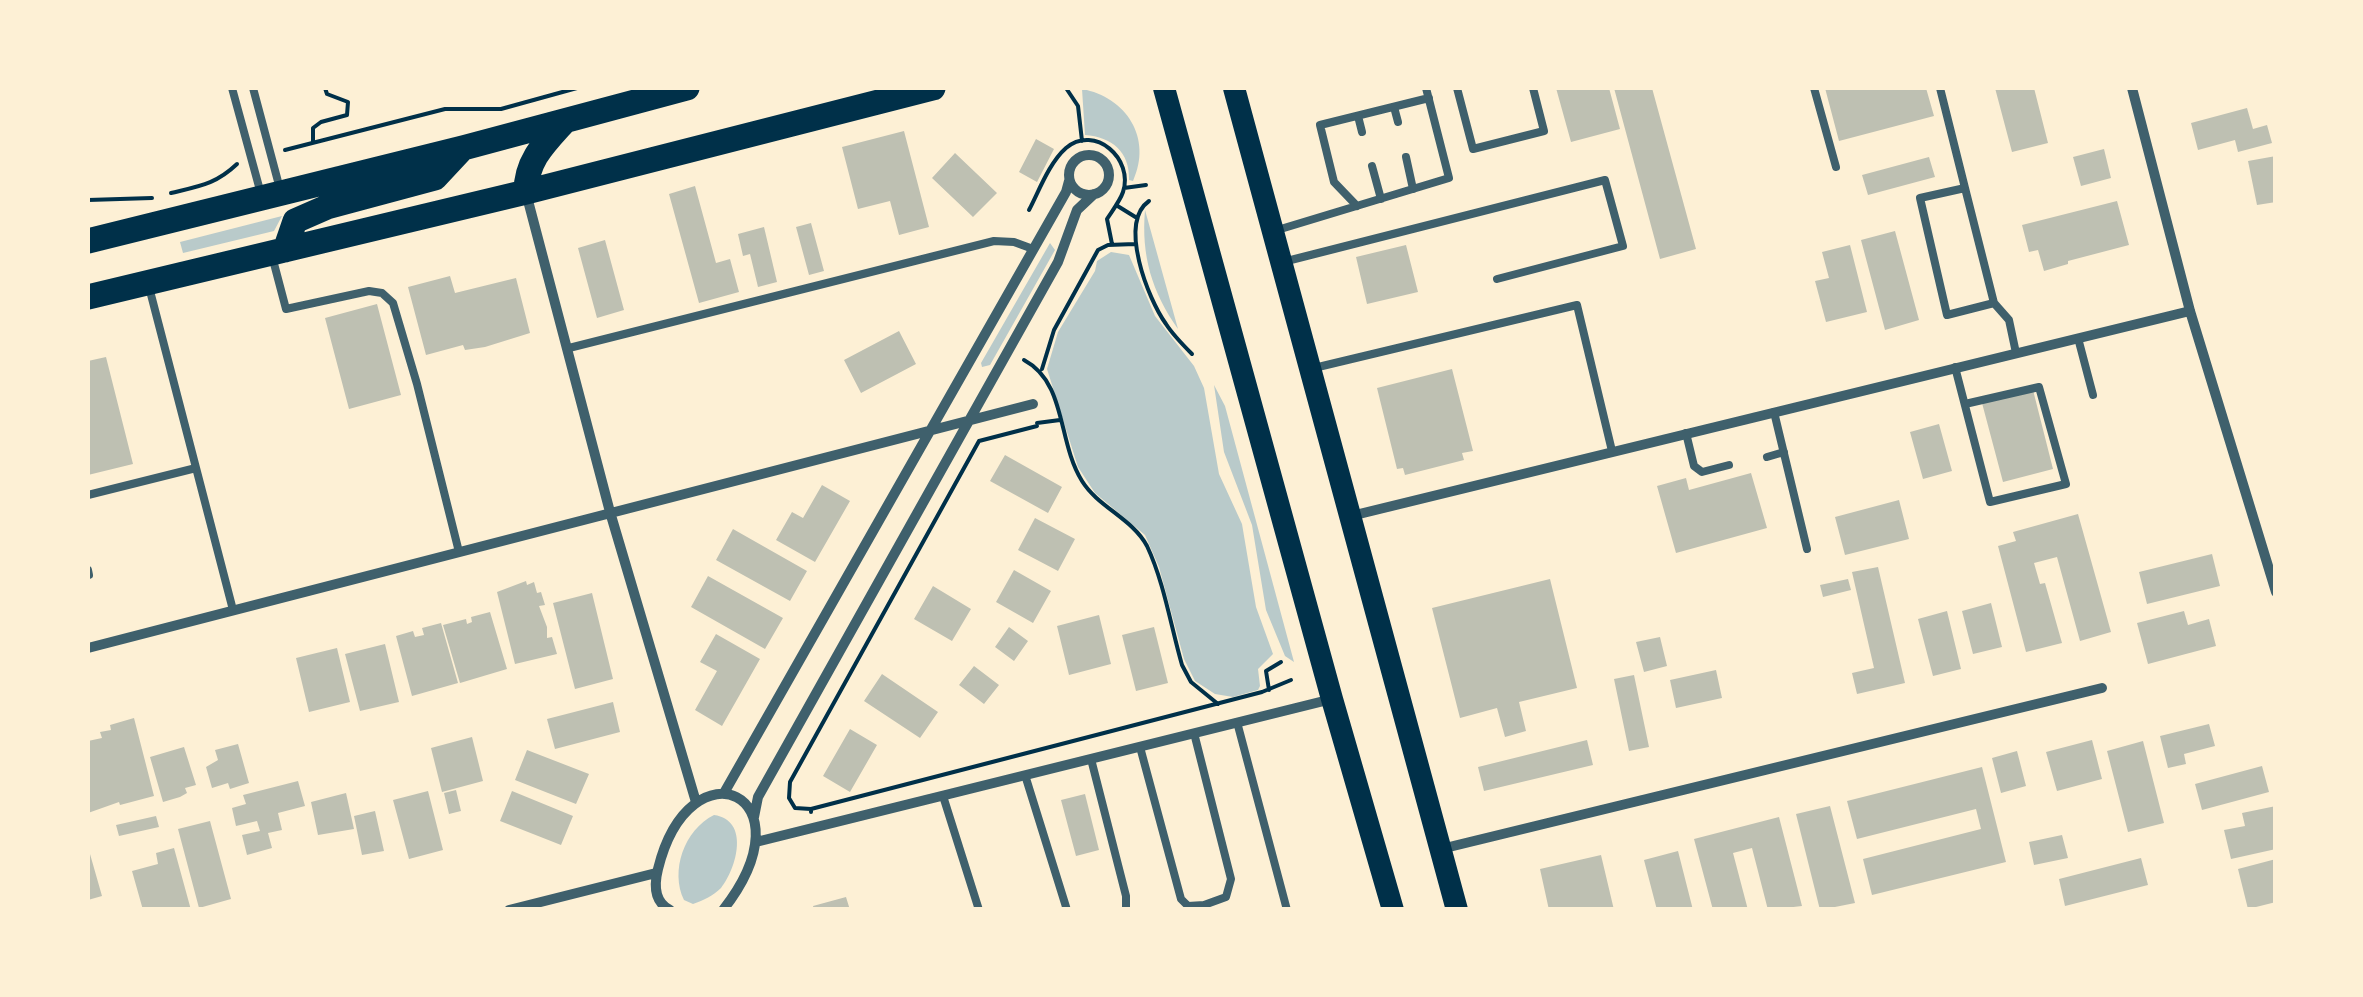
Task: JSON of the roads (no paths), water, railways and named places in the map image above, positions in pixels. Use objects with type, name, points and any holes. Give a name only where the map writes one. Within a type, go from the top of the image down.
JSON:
[{"type":"highway","points":[[88,241],[564,122],[648,93],[687,88]]},
{"type":"highway","points":[[88,297],[526,192],[934,88]]},
{"type":"highway","points":[[526,192],[526,176],[534,154],[564,122]]},
{"type":"highway","points":[[278,252],[294,221],[327,207],[435,178],[463,148]]},
{"type":"main road","points":[[1164,88],[1393,910]]},
{"type":"main road","points":[[1234,88],[1457,910]]},
{"type":"street","points":[[2132,88],[2190,310],[2272,566],[2276,592]]},
{"type":"street","points":[[723,910],[749,871],[756,842],[754,817],[765,785],[1058,262],[1078,210],[1101,190],[1108,178],[1104,163],[1098,158],[1091,155],[1076,160],[1068,173],[1066,192],[724,793]]},
{"type":"street","points":[[1069,180],[1079,192],[1094,194]]},
{"type":"street","points":[[526,192],[610,512],[696,802]]},
{"type":"street","points":[[1350,516],[2190,310]]},
{"type":"street","points":[[88,648],[1033,404]]},
{"type":"street","points":[[1440,849],[2102,688]]},
{"type":"street","points":[[756,842],[1332,699]]},
{"type":"street","points":[[664,908],[656,892],[656,873],[682,817],[696,802],[710,794],[724,793],[738,797],[754,817]]},
{"type":"street","points":[[509,910],[656,873]]},
{"type":"lane","points":[[232,88],[252,160],[272,196]]},
{"type":"lane","points":[[252,88],[271,153],[272,196]]},
{"type":"lane","points":[[1274,231],[1449,178],[1426,88]]},
{"type":"lane","points":[[1457,88],[1473,149],[1544,131],[1533,88]]},
{"type":"lane","points":[[1814,88],[1836,167]]},
{"type":"lane","points":[[1940,88],[1994,304],[2009,320],[2016,353]]},
{"type":"lane","points":[[1357,206],[1334,182],[1320,126],[1429,98]]},
{"type":"lane","points":[[1394,107],[1398,122]]},
{"type":"lane","points":[[1358,116],[1362,132]]},
{"type":"lane","points":[[1406,157],[1413,189]]},
{"type":"lane","points":[[1372,166],[1380,199]]},
{"type":"lane","points":[[1283,262],[1605,180],[1623,246],[1498,280]]},
{"type":"lane","points":[[1965,188],[1920,198],[1947,315],[1994,304]]},
{"type":"lane","points":[[569,348],[994,242],[1014,242],[1033,249]]},
{"type":"lane","points":[[278,252],[286,309],[369,291],[382,294],[393,303],[459,552]]},
{"type":"lane","points":[[148,283],[232,610]]},
{"type":"lane","points":[[1312,368],[1576,305],[1612,451]]},
{"type":"lane","points":[[2078,338],[2092,395]]},
{"type":"lane","points":[[1955,368],[1990,502],[2066,484],[2040,387],[1965,404]]},
{"type":"lane","points":[[1774,412],[1806,549]]},
{"type":"lane","points":[[1686,433],[1694,466],[1702,472],[1729,466]]},
{"type":"lane","points":[[1766,457],[1784,452]]},
{"type":"lane","points":[[88,496],[196,468]]},
{"type":"lane","points":[[1237,722],[1286,910]]},
{"type":"lane","points":[[1140,747],[1181,898],[1188,906],[1204,906],[1226,897],[1231,880],[1194,733]]},
{"type":"lane","points":[[1091,759],[1126,896],[1126,910]]},
{"type":"lane","points":[[1026,775],[1066,910]]},
{"type":"lane","points":[[943,796],[979,910]]}]
